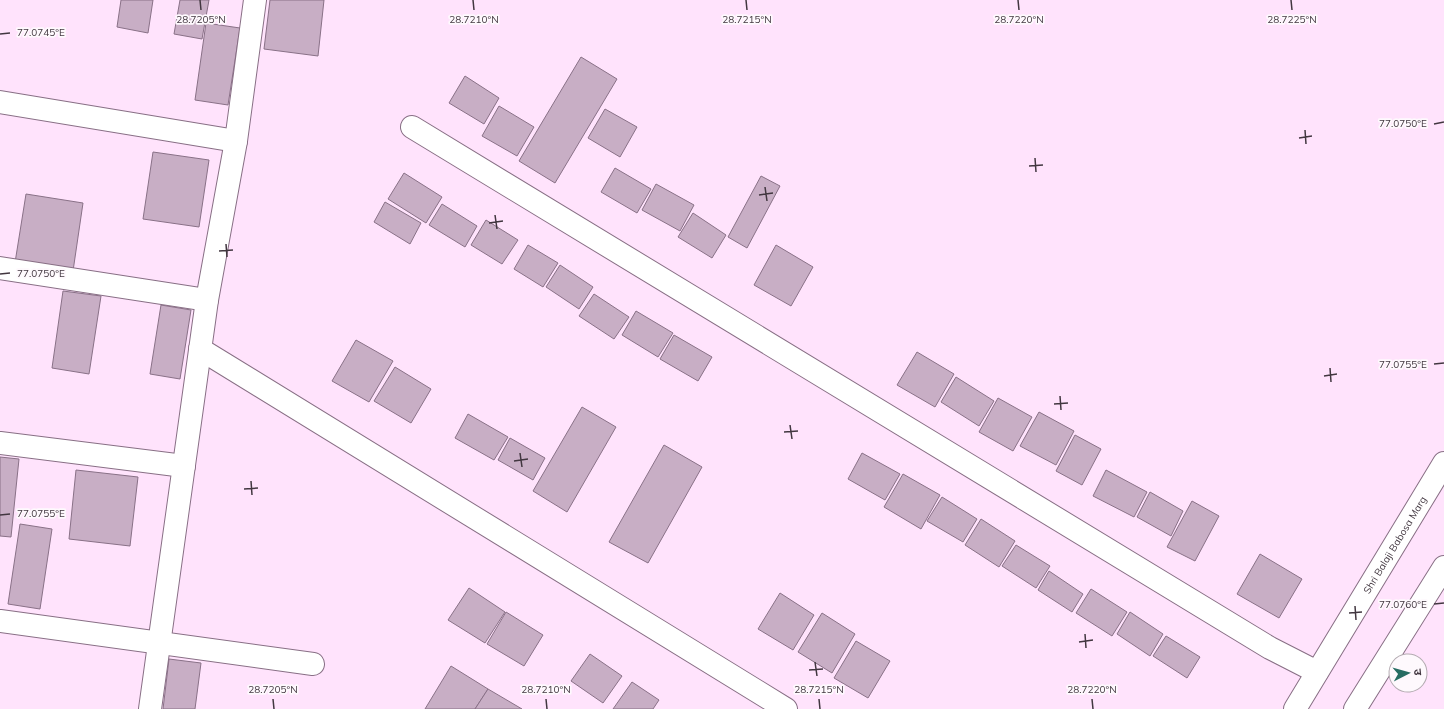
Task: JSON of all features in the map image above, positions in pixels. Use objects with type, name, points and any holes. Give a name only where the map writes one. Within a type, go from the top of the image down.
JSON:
[{"type":"street","points":[[150,709],[207,300],[236,141],[255,0]]},
{"type":"street","points":[[0,102],[236,141]]},
{"type":"street","points":[[412,127],[1270,648],[1317,672]]},
{"type":"street","points":[[0,268],[207,300]]},
{"type":"street","points":[[200,349],[786,709]]},
{"type":"street","points":[[0,443],[184,466]]},
{"type":"street","name":"Shri Balaji Babosa Marg","points":[[1295,709],[1444,463]]},
{"type":"street","points":[[1356,709],[1444,567]]},
{"type":"street","points":[[0,621],[313,664]]},
{"type":"building","points":[[121,0],[153,0],[148,33],[117,27]]},
{"type":"building","points":[[180,0],[209,0],[202,39],[174,34]]},
{"type":"building","points":[[270,0],[324,0],[318,56],[264,49]]},
{"type":"building","points":[[206,23],[240,28],[228,105],[195,100]]},
{"type":"building","points":[[581,57],[617,79],[555,183],[519,161]]},
{"type":"building","points":[[465,76],[499,98],[484,124],[449,103]]},
{"type":"building","points":[[499,106],[534,127],[517,156],[482,136]]},
{"type":"building","points":[[605,109],[637,127],[620,157],[588,138]]},
{"type":"building","points":[[153,152],[209,160],[199,227],[143,219]]},
{"type":"building","points":[[615,168],[651,189],[637,213],[601,192]]},
{"type":"building","points":[[404,173],[442,197],[426,223],[388,199]]},
{"type":"building","points":[[761,176],[780,186],[747,248],[728,237]]},
{"type":"building","points":[[656,184],[694,205],[680,231],[642,210]]},
{"type":"building","points":[[26,194],[83,203],[72,278],[14,269]]},
{"type":"building","points":[[385,202],[421,223],[410,244],[374,222]]},
{"type":"building","points":[[442,204],[477,226],[465,247],[429,225]]},
{"type":"building","points":[[693,213],[726,235],[712,258],[678,237]]},
{"type":"building","points":[[486,220],[518,240],[502,264],[471,245]]},
{"type":"building","points":[[528,245],[558,263],[543,287],[514,269]]},
{"type":"building","points":[[776,245],[813,267],[791,306],[754,285]]},
{"type":"building","points":[[560,265],[593,287],[579,309],[546,287]]},
{"type":"building","points":[[63,291],[101,296],[89,374],[52,368]]},
{"type":"building","points":[[594,294],[629,317],[614,339],[579,316]]},
{"type":"building","points":[[161,305],[191,310],[180,379],[150,374]]},
{"type":"building","points":[[636,311],[673,333],[658,357],[622,335]]},
{"type":"building","points":[[674,335],[712,357],[698,381],[660,359]]},
{"type":"building","points":[[356,340],[393,361],[369,402],[332,381]]},
{"type":"building","points":[[917,352],[954,374],[935,407],[897,385]]},
{"type":"building","points":[[395,367],[431,389],[411,423],[374,401]]},
{"type":"building","points":[[956,377],[994,401],[979,426],[941,402]]},
{"type":"building","points":[[998,398],[1032,417],[1013,451],[979,432]]},
{"type":"building","points":[[582,407],[616,427],[567,512],[533,491]]},
{"type":"building","points":[[1039,412],[1074,431],[1056,465],[1020,446]]},
{"type":"building","points":[[468,414],[508,437],[494,460],[455,438]]},
{"type":"building","points":[[1075,435],[1101,449],[1082,485],[1056,471]]},
{"type":"building","points":[[510,438],[545,458],[533,480],[498,460]]},
{"type":"building","points":[[664,445],[702,467],[648,563],[609,542]]},
{"type":"building","points":[[862,453],[900,474],[885,500],[848,479]]},
{"type":"building","points":[[0,457],[19,459],[11,537],[0,536]]},
{"type":"building","points":[[76,470],[138,477],[130,546],[69,539]]},
{"type":"building","points":[[1106,470],[1147,492],[1134,517],[1093,496]]},
{"type":"building","points":[[903,474],[940,495],[921,529],[884,507]]},
{"type":"building","points":[[1150,492],[1183,511],[1171,536],[1137,517]]},
{"type":"building","points":[[942,497],[977,519],[963,542],[927,521]]},
{"type":"building","points":[[1192,501],[1219,516],[1195,561],[1167,547]]},
{"type":"building","points":[[981,519],[1015,541],[999,567],[965,545]]},
{"type":"building","points":[[20,524],[52,529],[40,609],[8,604]]},
{"type":"building","points":[[1016,545],[1050,566],[1036,588],[1002,566]]},
{"type":"building","points":[[1260,554],[1302,579],[1279,618],[1237,594]]},
{"type":"building","points":[[1049,571],[1083,594],[1072,612],[1038,590]]},
{"type":"building","points":[[469,588],[505,612],[485,643],[448,620]]},
{"type":"building","points":[[1091,589],[1127,612],[1112,636],[1076,613]]},
{"type":"building","points":[[780,593],[814,615],[793,650],[758,629]]},
{"type":"building","points":[[506,612],[543,635],[524,666],[487,644]]},
{"type":"building","points":[[1130,612],[1163,634],[1150,656],[1117,634]]},
{"type":"building","points":[[822,613],[855,634],[832,673],[798,652]]},
{"type":"building","points":[[1166,636],[1200,657],[1187,678],[1153,656]]},
{"type":"building","points":[[856,641],[890,661],[868,698],[834,678]]},
{"type":"building","points":[[590,654],[622,676],[603,703],[571,681]]},
{"type":"building","points":[[169,659],[201,663],[195,709],[163,709]]},
{"type":"building","points":[[451,666],[488,689],[475,709],[425,709]]},
{"type":"building","points":[[632,682],[659,700],[653,709],[613,709]]},
{"type":"building","points":[[488,689],[522,709],[475,709]]}]
